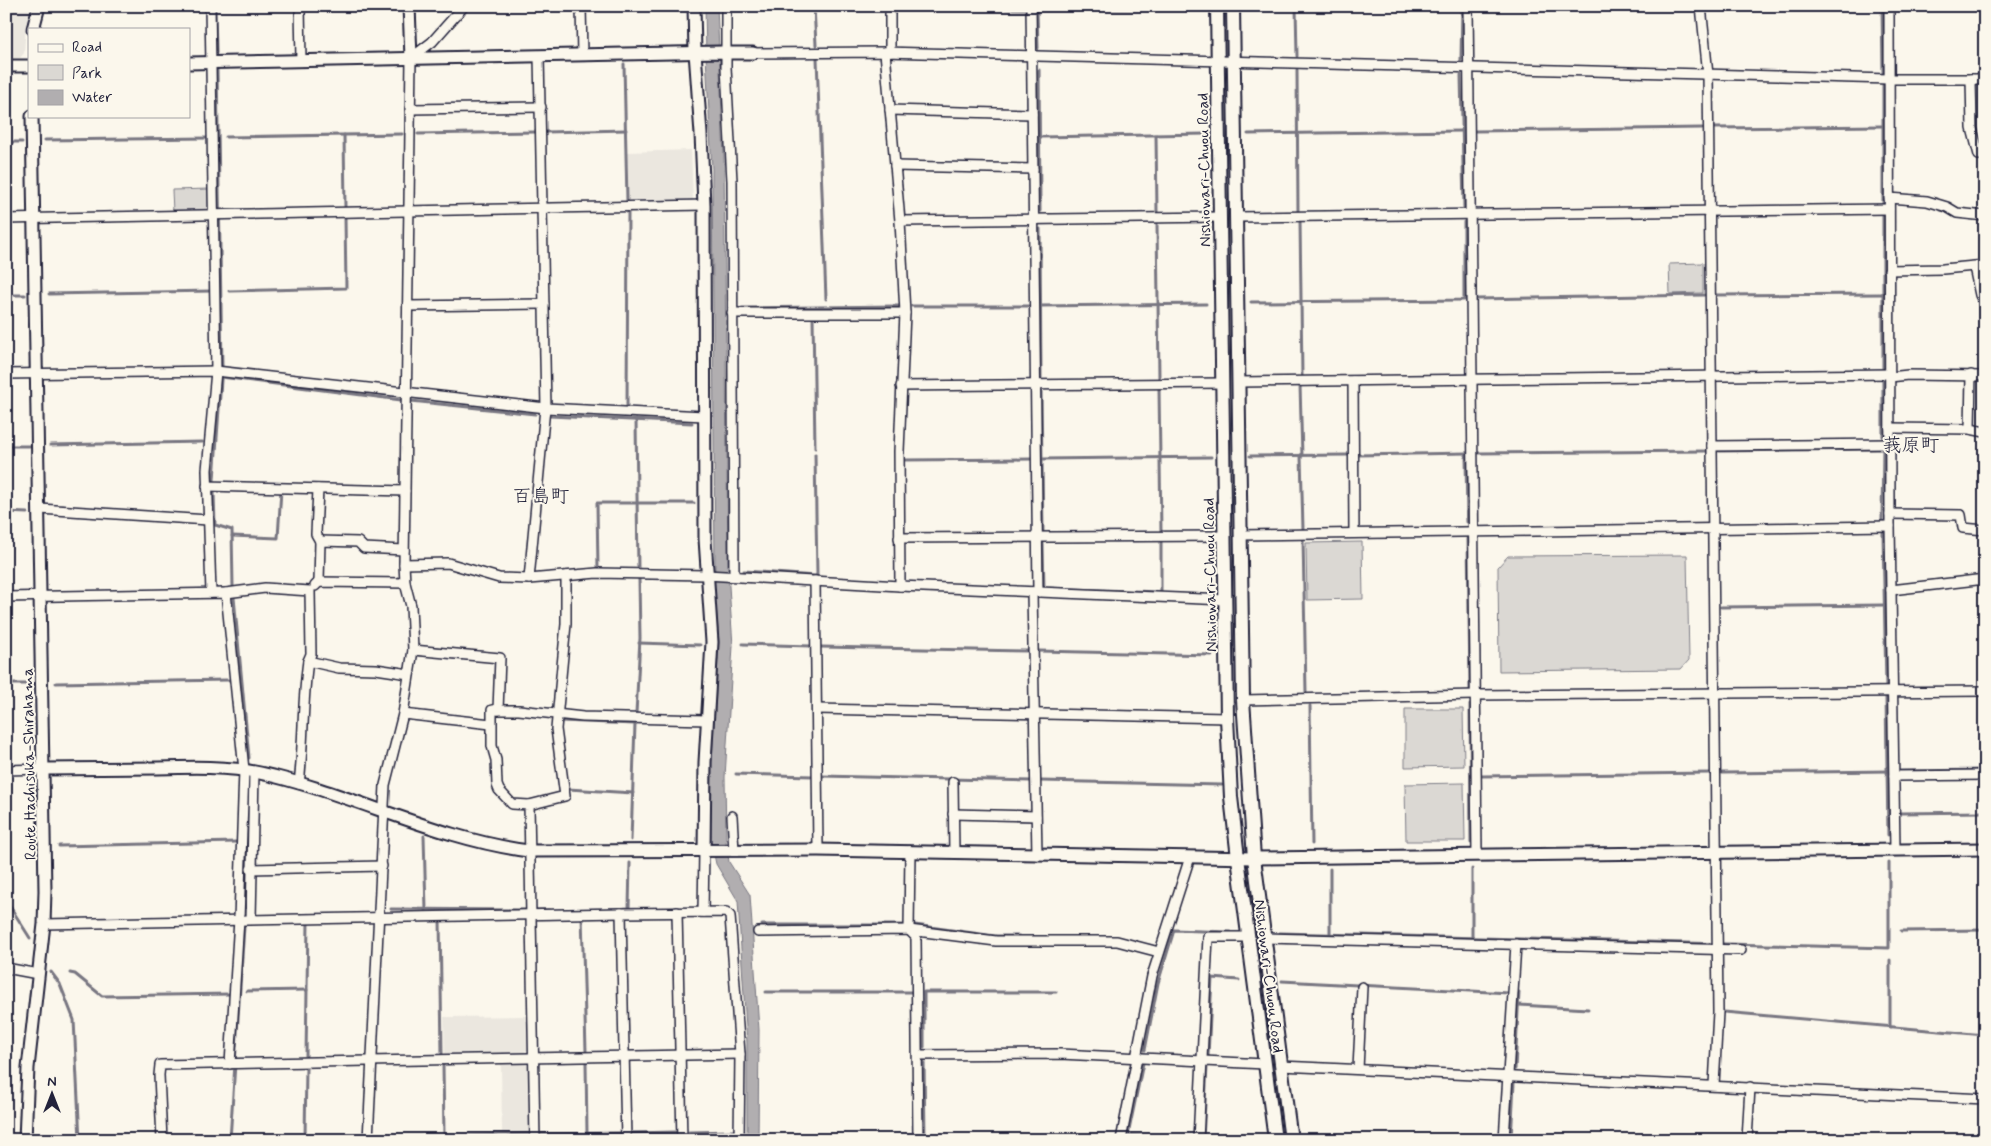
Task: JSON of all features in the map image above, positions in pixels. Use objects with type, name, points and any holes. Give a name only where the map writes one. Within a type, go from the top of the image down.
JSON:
[{"type":"main road","name":"Nishiowari-Chuou Road","points":[[1217,6],[1227,718],[1238,858],[1275,1140]]},
{"type":"main road","name":"Nishiowari-Chuou Road","points":[[1233,6],[1243,700],[1254,858],[1291,1140]]},
{"type":"street","points":[[33,28],[39,6]]},
{"type":"street","points":[[210,6],[218,215],[220,371],[207,470],[211,593]]},
{"type":"street","points":[[300,6],[301,61]]},
{"type":"street","points":[[368,1140],[386,785],[403,714],[412,650],[411,606],[405,583],[404,564],[411,58],[409,6]]},
{"type":"street","points":[[411,58],[432,42],[464,6]]},
{"type":"street","points":[[581,6],[582,56]]},
{"type":"street","points":[[694,6],[698,52],[704,205],[704,416],[712,642],[707,720],[708,851],[703,912]]},
{"type":"street","points":[[726,6],[724,52],[732,181],[735,452],[732,576]]},
{"type":"street","points":[[890,6],[887,52],[905,313],[898,451],[900,586]]},
{"type":"street","points":[[1031,6],[1038,538],[1035,592],[1037,855]]},
{"type":"street","points":[[1468,6],[1478,855]]},
{"type":"street","points":[[1701,6],[1708,75],[1718,1012],[1714,1085]]},
{"type":"street","points":[[1889,6],[1890,526],[1895,850]]},
{"type":"street","points":[[190,63],[698,52],[887,52],[1708,75],[1985,79]]},
{"type":"street","points":[[529,579],[546,408],[540,56]]},
{"type":"street","points":[[6,66],[28,66]]},
{"type":"street","points":[[1971,79],[1972,128],[1979,155],[1985,155]]},
{"type":"street","points":[[410,109],[541,107]]},
{"type":"street","points":[[890,110],[1032,114]]},
{"type":"street","name":"Route Hachisuka-Shirahama","points":[[25,1140],[28,1068],[44,924],[45,891],[42,596],[32,118]]},
{"type":"street","points":[[895,166],[1033,168]]},
{"type":"street","points":[[1889,198],[1927,201],[1957,213],[1985,216]]},
{"type":"street","points":[[6,219],[704,205]]},
{"type":"street","points":[[1236,217],[1889,209]]},
{"type":"street","points":[[900,221],[1220,218]]},
{"type":"street","points":[[1889,270],[1985,265]]},
{"type":"street","points":[[1974,267],[1980,295],[1985,304]]},
{"type":"street","points":[[408,306],[544,304]]},
{"type":"street","points":[[732,313],[905,313]]},
{"type":"street","points":[[6,374],[220,371],[546,408],[704,416]]},
{"type":"street","points":[[1239,382],[1908,375],[1985,376]]},
{"type":"street","points":[[1970,375],[1970,429]]},
{"type":"street","points":[[1353,381],[1354,533]]},
{"type":"street","points":[[901,386],[1222,383]]},
{"type":"street","points":[[1890,428],[1970,429],[1985,432]]},
{"type":"street","points":[[1712,446],[1890,444]]},
{"type":"street","points":[[207,486],[405,491]]},
{"type":"street","points":[[299,784],[304,746],[303,698],[308,660],[311,654],[310,591],[319,582],[320,541],[316,534],[318,489]]},
{"type":"street","points":[[40,509],[208,520]]},
{"type":"street","points":[[1890,514],[1961,515],[1963,528],[1985,530]]},
{"type":"street","points":[[1241,535],[1890,526]]},
{"type":"street","points":[[899,538],[1225,536]]},
{"type":"street","points":[[320,541],[358,542],[364,548],[404,550]]},
{"type":"street","points":[[404,564],[448,563],[499,578],[529,579],[598,573],[709,575],[900,586],[1226,600]]},
{"type":"street","points":[[566,576],[566,624],[557,715],[557,745],[565,796],[528,805],[512,804],[499,790],[490,724],[492,710],[519,710],[557,715],[583,717],[707,720]]},
{"type":"street","points":[[1891,590],[1985,579]]},
{"type":"street","points":[[815,581],[818,850]]},
{"type":"street","points":[[319,582],[405,583]]},
{"type":"street","points":[[6,597],[211,593],[265,588],[310,591]]},
{"type":"street","points":[[231,592],[249,771],[251,869],[244,919]]},
{"type":"street","points":[[412,650],[500,658],[498,710]]},
{"type":"street","points":[[308,660],[339,668],[376,669],[409,674]]},
{"type":"street","points":[[1243,700],[1476,695],[1985,691]]},
{"type":"street","points":[[817,709],[1227,718]]},
{"type":"street","points":[[403,714],[490,724]]},
{"type":"street","points":[[6,770],[198,767],[249,771],[299,784],[464,838],[497,847],[529,851],[818,850],[1254,858],[1985,849]]},
{"type":"street","points":[[234,1064],[244,919],[249,771]]},
{"type":"street","points":[[1894,776],[1985,775]]},
{"type":"street","points":[[953,782],[954,853]]},
{"type":"street","points":[[528,805],[535,1140]]},
{"type":"street","points":[[953,814],[1036,816]]},
{"type":"street","points":[[732,816],[734,851]]},
{"type":"street","points":[[910,851],[910,930],[916,937],[918,1140]]},
{"type":"street","points":[[1120,1140],[1152,976],[1190,857]]},
{"type":"street","points":[[251,869],[382,866]]},
{"type":"street","points":[[677,912],[682,1140]]},
{"type":"street","points":[[44,924],[726,912],[730,916],[740,1054],[738,1140]]},
{"type":"street","points":[[621,913],[626,1140]]},
{"type":"street","points":[[758,932],[910,930],[996,941],[1118,941],[1159,952]]},
{"type":"street","points":[[1198,1140],[1208,937],[1248,937]]},
{"type":"street","points":[[1265,938],[1516,944],[1717,945],[1741,950]]},
{"type":"street","points":[[1504,1140],[1516,944]]},
{"type":"street","points":[[6,968],[38,974]]},
{"type":"street","points":[[1358,1069],[1362,987]]},
{"type":"street","points":[[162,1140],[160,1065],[740,1054]]},
{"type":"street","points":[[918,1055],[1060,1054],[1265,1064]]},
{"type":"street","points":[[1281,1066],[1714,1085],[1985,1100]]},
{"type":"street","points":[[1747,1140],[1750,1087]]},
{"type":"shaded area","points":[[6,6],[31,6],[26,24],[24,53],[20,58],[6,59]]},
{"type":"shaded area","points":[[691,150],[693,201],[628,203],[627,152]]},
{"type":"shaded area","points":[[529,1016],[529,1049],[523,1053],[445,1054],[444,1017]]},
{"type":"shaded area","points":[[526,1062],[531,1066],[530,1132],[502,1133],[501,1063]]},
{"type":"green space","points":[[209,189],[211,208],[208,211],[173,212],[172,190]]},
{"type":"green space","points":[[1703,263],[1703,293],[1670,294],[1669,264]]},
{"type":"green space","points":[[1362,542],[1363,599],[1307,600],[1306,543]]},
{"type":"green space","points":[[1687,555],[1689,660],[1681,669],[1499,671],[1498,567],[1508,556]]},
{"type":"green space","points":[[1405,709],[1463,709],[1464,766],[1405,767]]},
{"type":"green space","points":[[1464,783],[1465,841],[1406,841],[1405,784]]},
{"type":"water","points":[[705,6],[717,6],[724,157],[728,571],[733,646],[725,777],[726,841],[729,862],[750,895],[759,1030],[758,1140],[747,1140],[747,1043],[738,901],[716,864],[711,840],[712,759],[719,642],[714,579],[712,169]]},
{"type":"waterway","points":[[52,8],[159,6]]},
{"type":"waterway","points":[[215,6],[216,53]]},
{"type":"waterway","points":[[814,6],[816,45]]},
{"type":"waterway","points":[[1244,7],[1344,6]]},
{"type":"waterway","points":[[1461,60],[1462,6]]},
{"type":"waterway","points":[[1882,6],[1883,73]]},
{"type":"waterway","points":[[921,7],[1026,9]]},
{"type":"waterway","points":[[1296,7],[1297,56]]},
{"type":"waterway","points":[[1038,48],[1037,10],[1206,8]]},
{"type":"waterway","points":[[817,58],[826,299]]},
{"type":"waterway","points":[[624,64],[627,201]]},
{"type":"waterway","points":[[214,480],[222,366],[217,70]]},
{"type":"waterway","points":[[1039,70],[1040,211]]},
{"type":"waterway","points":[[1297,70],[1298,212]]},
{"type":"waterway","points":[[1461,75],[1464,208]]},
{"type":"waterway","points":[[1883,85],[1883,205]]},
{"type":"waterway","points":[[1714,128],[1883,126]]},
{"type":"waterway","points":[[1475,131],[1702,128]]},
{"type":"waterway","points":[[546,132],[626,130]]},
{"type":"waterway","points":[[1248,134],[1462,131]]},
{"type":"waterway","points":[[418,134],[536,132]]},
{"type":"waterway","points":[[226,137],[402,134]]},
{"type":"waterway","points":[[1040,137],[1206,134]]},
{"type":"waterway","points":[[344,135],[345,208]]},
{"type":"waterway","points":[[1156,135],[1157,212]]},
{"type":"waterway","points":[[45,140],[208,138]]},
{"type":"waterway","points":[[6,142],[22,142]]},
{"type":"waterway","points":[[627,408],[628,212]]},
{"type":"waterway","points":[[1883,213],[1883,369]]},
{"type":"waterway","points":[[229,291],[346,288],[345,217]]},
{"type":"waterway","points":[[1300,220],[1302,377]]},
{"type":"waterway","points":[[1251,302],[1464,300],[1464,222]]},
{"type":"waterway","points":[[1157,224],[1159,378]]},
{"type":"waterway","points":[[1040,229],[1041,378]]},
{"type":"waterway","points":[[49,294],[212,291]]},
{"type":"waterway","points":[[1716,295],[1883,294]]},
{"type":"waterway","points":[[6,295],[25,295]]},
{"type":"waterway","points":[[1476,299],[1704,295]]},
{"type":"waterway","points":[[1040,306],[1206,304]]},
{"type":"waterway","points":[[742,308],[900,306]]},
{"type":"waterway","points":[[912,306],[1028,306]]},
{"type":"waterway","points":[[813,316],[815,448]]},
{"type":"waterway","points":[[221,377],[401,400]]},
{"type":"waterway","points":[[1883,378],[1883,440]]},
{"type":"waterway","points":[[1300,385],[1302,456]]},
{"type":"waterway","points":[[1159,388],[1161,532]]},
{"type":"waterway","points":[[1041,392],[1043,531]]},
{"type":"waterway","points":[[411,401],[535,414]]},
{"type":"waterway","points":[[550,416],[692,423]]},
{"type":"waterway","points":[[636,420],[638,569]]},
{"type":"waterway","points":[[50,445],[202,442]]},
{"type":"waterway","points":[[6,446],[29,446]]},
{"type":"waterway","points":[[1719,451],[1883,449]]},
{"type":"waterway","points":[[1882,521],[1883,449]]},
{"type":"waterway","points":[[1478,453],[1706,451]]},
{"type":"waterway","points":[[1466,453],[1467,522]]},
{"type":"waterway","points":[[1357,455],[1468,453]]},
{"type":"waterway","points":[[744,571],[816,576],[815,454]]},
{"type":"waterway","points":[[1250,456],[1349,455]]},
{"type":"waterway","points":[[1301,456],[1303,529]]},
{"type":"waterway","points":[[1042,459],[1211,457]]},
{"type":"waterway","points":[[903,460],[1032,459]]},
{"type":"waterway","points":[[232,536],[278,538],[281,490]]},
{"type":"waterway","points":[[214,492],[215,525],[232,530],[233,587],[249,758]]},
{"type":"waterway","points":[[598,569],[597,503],[694,503]]},
{"type":"waterway","points":[[6,512],[27,513]]},
{"type":"waterway","points":[[1883,533],[1886,687]]},
{"type":"waterway","points":[[1043,544],[1044,588],[1161,592],[1161,539]]},
{"type":"waterway","points":[[1303,539],[1306,692]]},
{"type":"waterway","points":[[1468,539],[1470,689]]},
{"type":"waterway","points":[[636,714],[640,638],[639,579]]},
{"type":"waterway","points":[[1721,607],[1884,605]]},
{"type":"waterway","points":[[639,643],[700,645]]},
{"type":"waterway","points":[[743,644],[811,646]]},
{"type":"waterway","points":[[821,647],[1029,651]]},
{"type":"waterway","points":[[1039,651],[1212,655]]},
{"type":"waterway","points":[[56,683],[228,680]]},
{"type":"waterway","points":[[6,684],[33,684]]},
{"type":"waterway","points":[[1886,696],[1888,835]]},
{"type":"waterway","points":[[1470,705],[1471,843]]},
{"type":"waterway","points":[[1310,706],[1312,844]]},
{"type":"waterway","points":[[560,721],[635,724]]},
{"type":"waterway","points":[[631,840],[635,724]]},
{"type":"waterway","points":[[1899,771],[1985,770]]},
{"type":"waterway","points":[[1722,773],[1891,771]]},
{"type":"waterway","points":[[1482,776],[1710,773]]},
{"type":"waterway","points":[[736,774],[813,776]]},
{"type":"waterway","points":[[822,776],[1031,781]]},
{"type":"waterway","points":[[1041,781],[1222,785]]},
{"type":"waterway","points":[[230,1140],[244,927],[249,783]]},
{"type":"waterway","points":[[568,791],[568,789],[633,793]]},
{"type":"waterway","points":[[1900,813],[1985,812]]},
{"type":"waterway","points":[[424,836],[426,910]]},
{"type":"waterway","points":[[59,846],[237,842]]},
{"type":"waterway","points":[[615,909],[629,908],[630,863]]},
{"type":"waterway","points":[[1280,933],[1889,948],[1889,863]]},
{"type":"waterway","points":[[1330,869],[1330,934]]},
{"type":"waterway","points":[[1472,869],[1472,937]]},
{"type":"waterway","points":[[6,904],[11,908],[30,938]]},
{"type":"waterway","points":[[391,909],[525,910]]},
{"type":"waterway","points":[[536,910],[549,910]]},
{"type":"waterway","points":[[582,916],[586,1051]]},
{"type":"waterway","points":[[440,918],[442,1054]]},
{"type":"waterway","points":[[306,1056],[308,922]]},
{"type":"waterway","points":[[762,925],[903,925]]},
{"type":"waterway","points":[[915,925],[995,936],[1019,936]]},
{"type":"waterway","points":[[1145,1050],[1158,983],[1174,930],[1230,932]]},
{"type":"waterway","points":[[1901,931],[1985,930]]},
{"type":"waterway","points":[[1890,960],[1890,1027]]},
{"type":"waterway","points":[[51,972],[60,984],[74,1020],[80,1140]]},
{"type":"waterway","points":[[70,973],[75,974],[102,996],[231,994]]},
{"type":"waterway","points":[[1208,1056],[1212,978],[1239,980]]},
{"type":"waterway","points":[[1282,981],[1509,993]]},
{"type":"waterway","points":[[247,991],[307,990]]},
{"type":"waterway","points":[[766,992],[911,992]]},
{"type":"waterway","points":[[924,1047],[924,992],[1056,992]]},
{"type":"waterway","points":[[1515,1069],[1519,992]]},
{"type":"waterway","points":[[1519,1005],[1588,1009]]},
{"type":"waterway","points":[[1724,1012],[1985,1035]]},
{"type":"waterway","points":[[586,1062],[587,1133]]},
{"type":"waterway","points":[[924,1062],[925,1140]]},
{"type":"waterway","points":[[1127,1140],[1143,1063]]},
{"type":"waterway","points":[[443,1065],[444,1136]]},
{"type":"waterway","points":[[305,1139],[306,1066]]},
{"type":"waterway","points":[[1203,1140],[1207,1067]]},
{"type":"waterway","points":[[1511,1140],[1514,1083]]},
{"type":"waterway","points":[[689,1132],[734,1131]]},
{"type":"waterway","points":[[632,1133],[675,1132]]},
{"type":"waterway","points":[[541,1134],[620,1133]]},
{"type":"waterway","points":[[376,1138],[530,1134]]},
{"type":"waterway","points":[[1128,1135],[1193,1138]]},
{"type":"waterway","points":[[278,1140],[358,1138]]},
{"type":"waterway","points":[[1203,1139],[1261,1140]]},
{"type":"district","name":"莪原町","points":[[1911,444]]},
{"type":"district","name":"百島町","points":[[541,495]]}]
